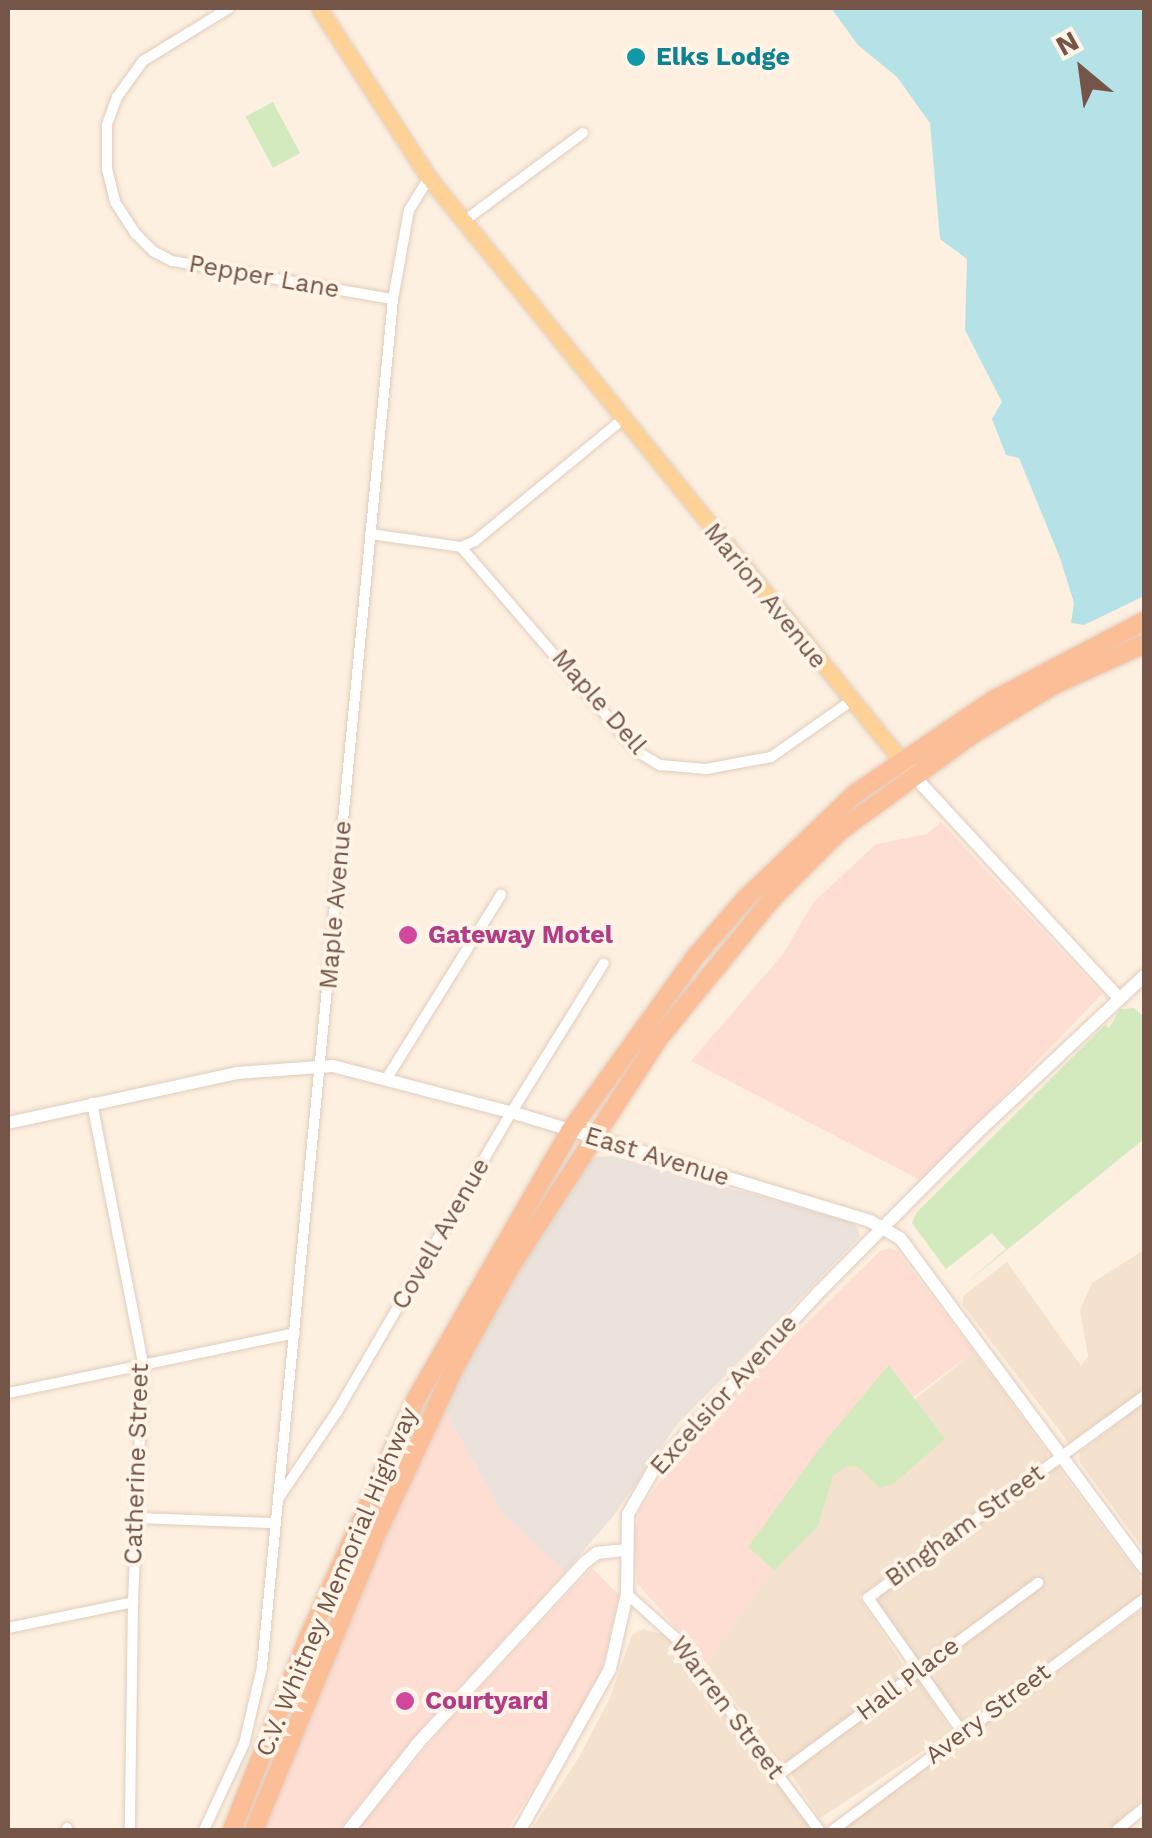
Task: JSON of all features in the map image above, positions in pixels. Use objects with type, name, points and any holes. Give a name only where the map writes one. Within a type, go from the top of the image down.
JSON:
[{"type":"highway","name":"C.V. Whitney Memorial Highway","points":[[232,1830],[308,1638],[416,1398],[570,1131],[720,926],[856,793],[1036,674],[1144,621]]},
{"type":"highway","name":"C.V. Whitney Memorial Highway","points":[[254,1830],[373,1542],[457,1363],[509,1269],[660,1038],[771,900],[840,831],[914,776],[1056,684],[1144,644]]},
{"type":"main road","points":[[319,8],[429,178]]},
{"type":"main road","name":"Marion Avenue","points":[[429,178],[914,776]]},
{"type":"street","name":"Pepper Lane","points":[[228,8],[143,60],[117,97],[106,125],[107,169],[115,202],[134,233],[172,260],[393,299]]},
{"type":"street","points":[[464,221],[583,133]]},
{"type":"street","name":"Maple Avenue","points":[[204,1830],[244,1744],[262,1667],[272,1523],[322,1065],[393,299],[409,210],[429,178]]},
{"type":"street","points":[[370,534],[460,547],[475,541],[622,420]]},
{"type":"street","name":"Maple Dell","points":[[460,547],[638,752],[660,766],[706,770],[770,757],[851,701]]},
{"type":"street","name":"Marion Avenue","points":[[914,776],[1120,998]]},
{"type":"street","points":[[387,1078],[501,894]]},
{"type":"street","name":"Covell Avenue","points":[[274,1504],[338,1410],[510,1113],[604,963]]},
{"type":"street","name":"Excelsior Avenue","points":[[520,1830],[597,1698],[621,1630],[628,1514],[654,1469],[752,1360],[1144,976]]},
{"type":"street","name":"East Avenue","points":[[8,1122],[236,1073],[322,1065],[387,1078],[510,1113],[828,1208],[884,1229],[900,1238],[1144,1568]]},
{"type":"street","name":"Catherine Street","points":[[92,1103],[143,1363],[132,1602],[130,1830]]},
{"type":"street","points":[[8,1393],[295,1333]]},
{"type":"street","name":"Bingham Street","points":[[918,1672],[868,1598],[1144,1396]]},
{"type":"street","points":[[136,1518],[272,1523]]},
{"type":"street","points":[[349,1830],[419,1742],[584,1563],[598,1553],[628,1550]]},
{"type":"street","name":"Hall Place","points":[[778,1776],[1038,1583]]},
{"type":"street","name":"Warren Street","points":[[626,1594],[677,1640],[819,1830]]},
{"type":"street","name":"Avery Street","points":[[833,1830],[1144,1599]]},
{"type":"street","points":[[8,1628],[132,1602]]},
{"type":"street","points":[[918,1672],[963,1733]]},
{"type":"street","points":[[1118,1830],[1144,1808]]},
{"type":"shaded area","points":[[941,822],[1102,994],[922,1181],[691,1061],[783,954],[813,903],[876,844],[927,834]]},
{"type":"shaded area","points":[[613,1156],[851,1222],[860,1237],[676,1426],[614,1515],[565,1572],[502,1513],[443,1407],[507,1287],[583,1166],[595,1157]]},
{"type":"shaded area","points":[[1144,1250],[1144,1390],[1069,1443],[963,1305],[963,1296],[1007,1262],[1081,1366],[1088,1356],[1080,1310],[1092,1283]]},
{"type":"shaded area","points":[[880,1251],[897,1251],[974,1352],[912,1398],[890,1368],[776,1565],[707,1663],[637,1583],[634,1538],[639,1511],[693,1435]]},
{"type":"shaded area","points":[[974,1352],[1048,1453],[1046,1459],[859,1597],[909,1674],[782,1766],[707,1663],[782,1556],[822,1474]]},
{"type":"shaded area","points":[[1144,1403],[1144,1550],[1079,1461],[1080,1452]]},
{"type":"shaded area","points":[[443,1407],[502,1513],[565,1572],[435,1714],[338,1830],[264,1830],[325,1675]]},
{"type":"shaded area","points":[[1057,1466],[1144,1583],[1144,1592],[963,1725],[880,1610],[878,1600],[882,1591]]},
{"type":"shaded area","points":[[592,1568],[619,1595],[603,1665],[587,1704],[507,1830],[357,1830],[444,1726]]},
{"type":"shaded area","points":[[1144,1608],[1144,1799],[1108,1830],[839,1830]]},
{"type":"shaded area","points":[[643,1629],[666,1635],[813,1830],[531,1830],[578,1759],[609,1700],[632,1635]]},
{"type":"shaded area","points":[[918,1679],[952,1732],[820,1818],[785,1765]]},
{"type":"green space","points":[[273,102],[300,153],[273,168],[246,117]]},
{"type":"green space","points":[[1134,1008],[1144,1017],[1144,1139],[960,1288],[1006,1249],[992,1233],[946,1269],[912,1223],[916,1213],[1105,1025],[1109,1028],[1120,1009]]},
{"type":"green space","points":[[889,1365],[945,1439],[893,1484],[880,1488],[858,1467],[847,1466],[833,1476],[818,1526],[774,1570],[748,1547],[825,1441]]},
{"type":"water","points":[[831,8],[1144,8],[1144,596],[1084,625],[1071,623],[1074,603],[1060,558],[1019,458],[1006,455],[992,419],[1002,402],[965,330],[967,259],[940,239],[930,123],[897,77],[858,45]]},
{"type":"place","name":"Elks Lodge","points":[[636,57]]},
{"type":"place","name":"Gateway Motel","points":[[408,935]]},
{"type":"place","name":"Courtyard","points":[[405,1701]]}]
